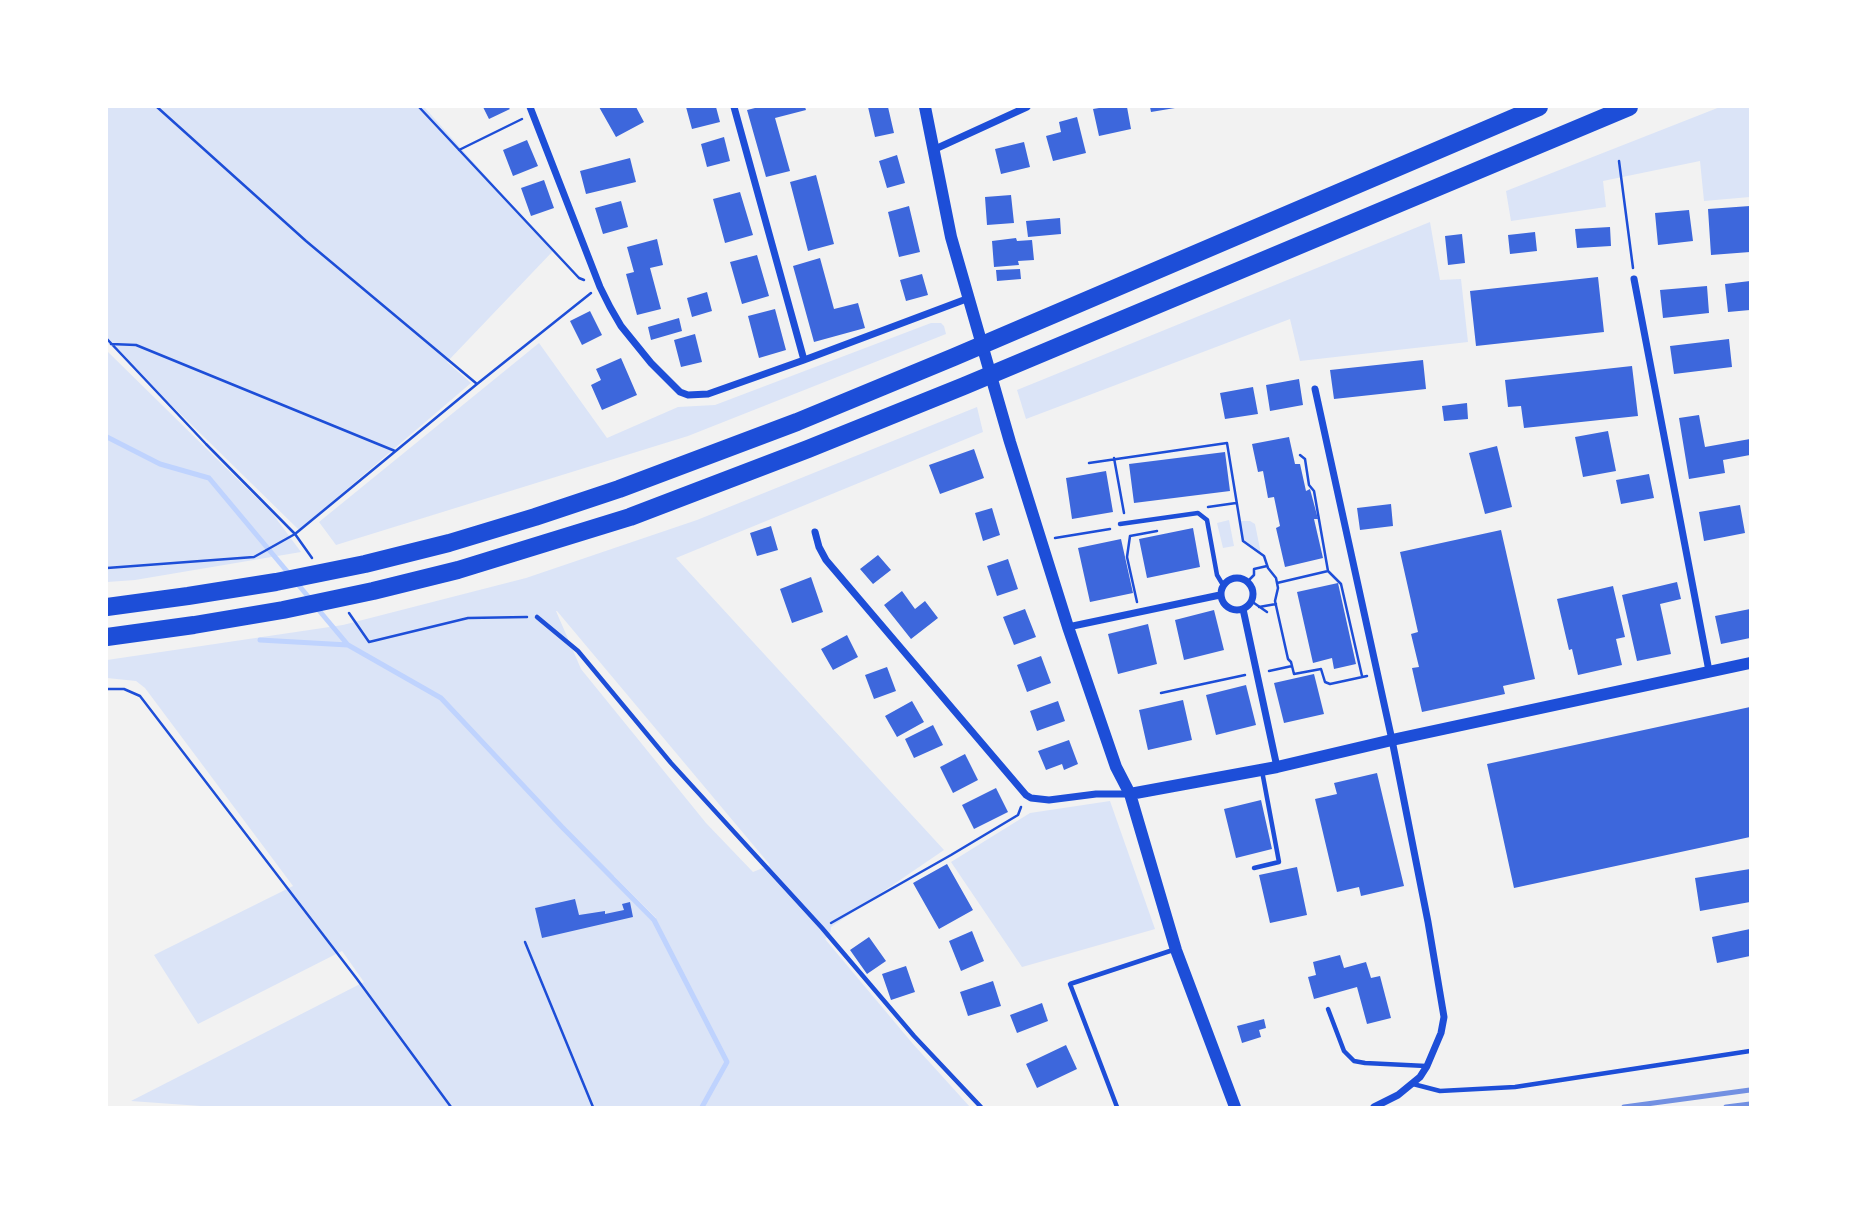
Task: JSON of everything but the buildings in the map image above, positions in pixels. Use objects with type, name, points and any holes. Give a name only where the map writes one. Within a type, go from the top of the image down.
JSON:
[{"type":"highway","points":[[107,607],[276,582],[365,564],[449,543],[631,485],[797,422],[954,357],[1539,107]]},
{"type":"highway","points":[[107,637],[283,610],[373,591],[458,570],[630,517],[732,479],[976,380],[1629,107]]},
{"type":"street","points":[[734,107],[804,360]]},
{"type":"street","points":[[925,107],[951,237],[1003,420],[1068,627],[1116,766],[1130,794],[1176,950],[1235,1107]]},
{"type":"street","points":[[933,150],[1027,107]]},
{"type":"street","points":[[531,110],[600,287],[621,326],[680,392],[688,395],[708,394],[968,298]]},
{"type":"street","points":[[1634,279],[1709,671]]},
{"type":"street","points":[[1315,389],[1392,740],[1444,1017],[1441,1033],[1427,1066],[1413,1084],[1374,1107]]},
{"type":"street","points":[[815,532],[826,560],[1031,798],[1049,800],[1096,794],[1130,794],[1277,767],[1750,663]]},
{"type":"street","points":[[1234,578],[1247,582],[1252,591],[1251,601],[1243,609],[1228,608],[1220,596],[1223,585],[1234,578]]},
{"type":"street","points":[[1068,627],[1220,596]]},
{"type":"street","points":[[1243,609],[1277,767]]},
{"type":"lane","points":[[1119,524],[1198,513],[1207,520],[1217,575],[1223,585]]},
{"type":"lane","points":[[537,617],[578,651],[671,763],[822,928],[914,1036],[981,1107]]},
{"type":"lane","points":[[1254,868],[1279,862],[1261,770]]},
{"type":"lane","points":[[1117,1107],[1070,984],[1176,950]]},
{"type":"lane","points":[[1328,1009],[1344,1051],[1354,1061],[1427,1066]]},
{"type":"lane","points":[[1413,1084],[1440,1091],[1515,1087],[1750,1051]]},
{"type":"path","points":[[157,107],[306,241],[477,384]]},
{"type":"path","points":[[107,569],[254,557],[295,534],[600,287],[579,278],[418,107]]},
{"type":"path","points":[[459,150],[531,110]]},
{"type":"path","points":[[1619,161],[1634,279]]},
{"type":"path","points":[[107,340],[295,534]]},
{"type":"path","points":[[111,344],[136,345],[395,451]]},
{"type":"path","points":[[1089,463],[1227,443],[1243,541],[1264,556],[1278,583],[1276,604],[1294,674],[1321,669],[1325,682],[1330,684],[1377,674]]},
{"type":"path","points":[[1300,455],[1305,459],[1309,485],[1314,491],[1328,571],[1341,584],[1362,677]]},
{"type":"path","points":[[1114,458],[1126,523]]},
{"type":"path","points":[[1139,612],[1127,557],[1130,536],[1157,531]]},
{"type":"path","points":[[1129,566],[1134,565]]},
{"type":"path","points":[[1247,582],[1257,575],[1254,569],[1268,566]]},
{"type":"path","points":[[1278,583],[1328,571]]},
{"type":"path","points":[[1251,601],[1267,612]]},
{"type":"path","points":[[1259,607],[1276,604]]},
{"type":"path","points":[[369,642],[468,618],[537,617]]},
{"type":"path","points":[[1270,670],[1292,666]]},
{"type":"path","points":[[1161,693],[1257,673]]},
{"type":"path","points":[[107,690],[124,689],[140,696],[357,979],[451,1107]]},
{"type":"path","points":[[822,928],[1018,815],[1026,795]]},
{"type":"path","points":[[525,942],[593,1107]]},
{"type":"shaded area","points":[[107,107],[424,107],[553,251],[447,362],[471,383],[299,530],[107,342]]},
{"type":"shaded area","points":[[1720,107],[1750,107],[1750,197],[1704,201],[1700,161],[1603,181],[1606,207],[1511,221],[1506,191]]},
{"type":"shaded area","points":[[1430,222],[1440,280],[1461,279],[1468,342],[1300,361],[1290,319],[1026,419],[1017,390]]},
{"type":"shaded area","points":[[931,323],[941,323],[946,334],[688,436],[336,545],[319,522],[539,343],[607,438],[678,407],[715,405]]},
{"type":"shaded area","points":[[107,351],[272,513],[301,552],[135,580],[107,582]]},
{"type":"shaded area","points":[[977,407],[983,432],[676,558],[944,850],[831,927],[830,935],[825,939],[970,1107],[214,1107],[131,1101],[364,982],[342,951],[198,1024],[154,955],[293,886],[145,688],[136,681],[107,678],[107,660],[343,625],[526,578],[697,520]],"holes":[[[557,611],[770,865],[753,872],[706,823],[581,669]],[[614,876],[656,918],[656,919],[651,920],[611,878]]]},
{"type":"shaded area","points":[[1229,520],[1234,546],[1223,548],[1217,523]]},
{"type":"shaded area","points":[[1239,521],[1255,524],[1261,554],[1243,541]]},
{"type":"shaded area","points":[[1110,801],[1155,929],[1022,967],[951,862],[1030,813]]},
{"type":"waterway","points":[[107,437],[160,464],[209,478],[311,600]]},
{"type":"waterway","points":[[317,608],[348,645],[441,698],[654,920],[727,1062],[702,1107]]},
{"type":"waterway","points":[[260,640],[348,645]]},
{"type":"railway","points":[[1624,1107],[1750,1090]]},
{"type":"railway","points":[[1726,1107],[1750,1104]]}]
